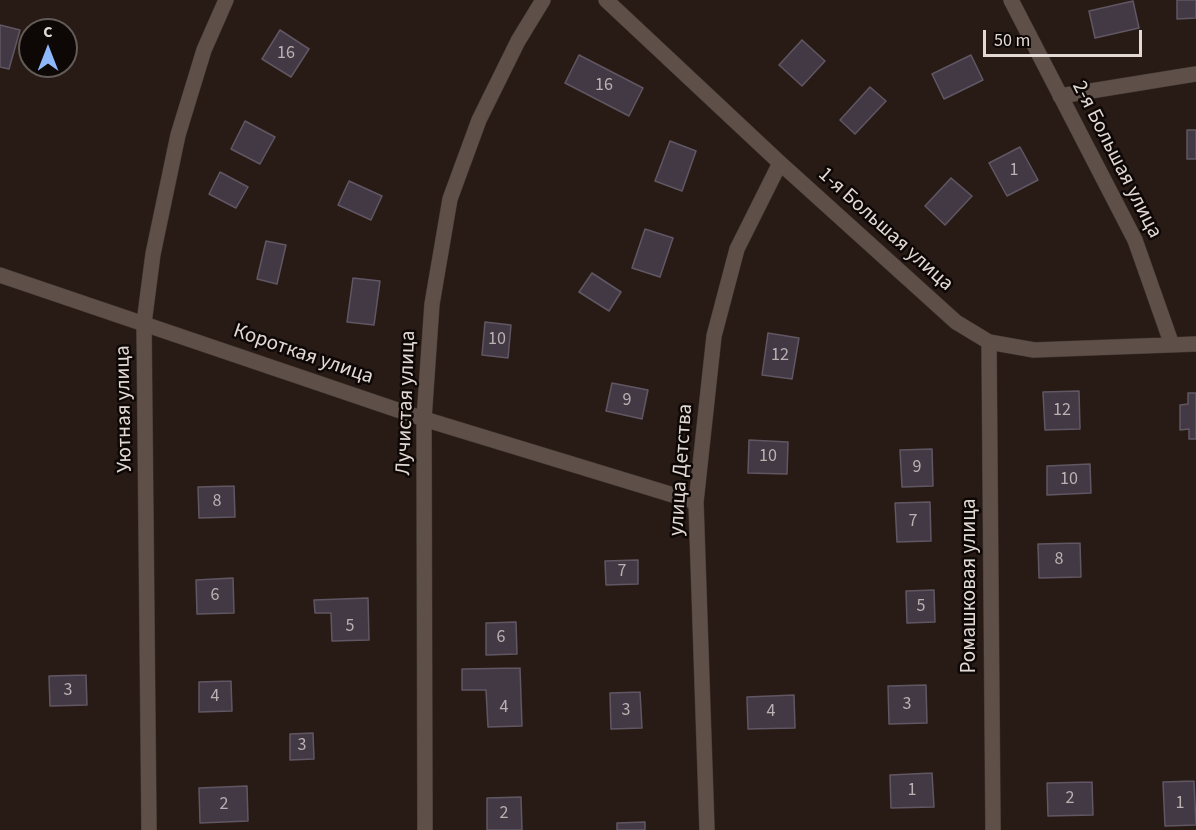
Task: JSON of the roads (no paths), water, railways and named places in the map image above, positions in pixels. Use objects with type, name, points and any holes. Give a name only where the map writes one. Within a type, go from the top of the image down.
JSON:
[{"type":"street","name":"Уютная улица","points":[[149,830],[144,322],[153,254],[178,135],[204,50],[226,0]]},
{"type":"street","name":"Лучистая улица","points":[[425,830],[424,418],[432,304],[450,199],[479,120],[518,41],[543,0]]},
{"type":"street","name":"1-я Большая улица","points":[[606,0],[780,163],[956,322],[989,342],[1034,350],[1196,344]]},
{"type":"street","name":"2-я Большая улица","points":[[1011,0],[1135,240],[1172,345]]},
{"type":"street","points":[[1060,96],[1196,74]]},
{"type":"street","name":"улица Детства","points":[[707,830],[696,502],[714,336],[737,249],[780,163]]},
{"type":"street","name":"Короткая улица","points":[[0,275],[424,418],[696,502]]},
{"type":"street","name":"Ромашковая улица","points":[[989,342],[993,830]]}]
